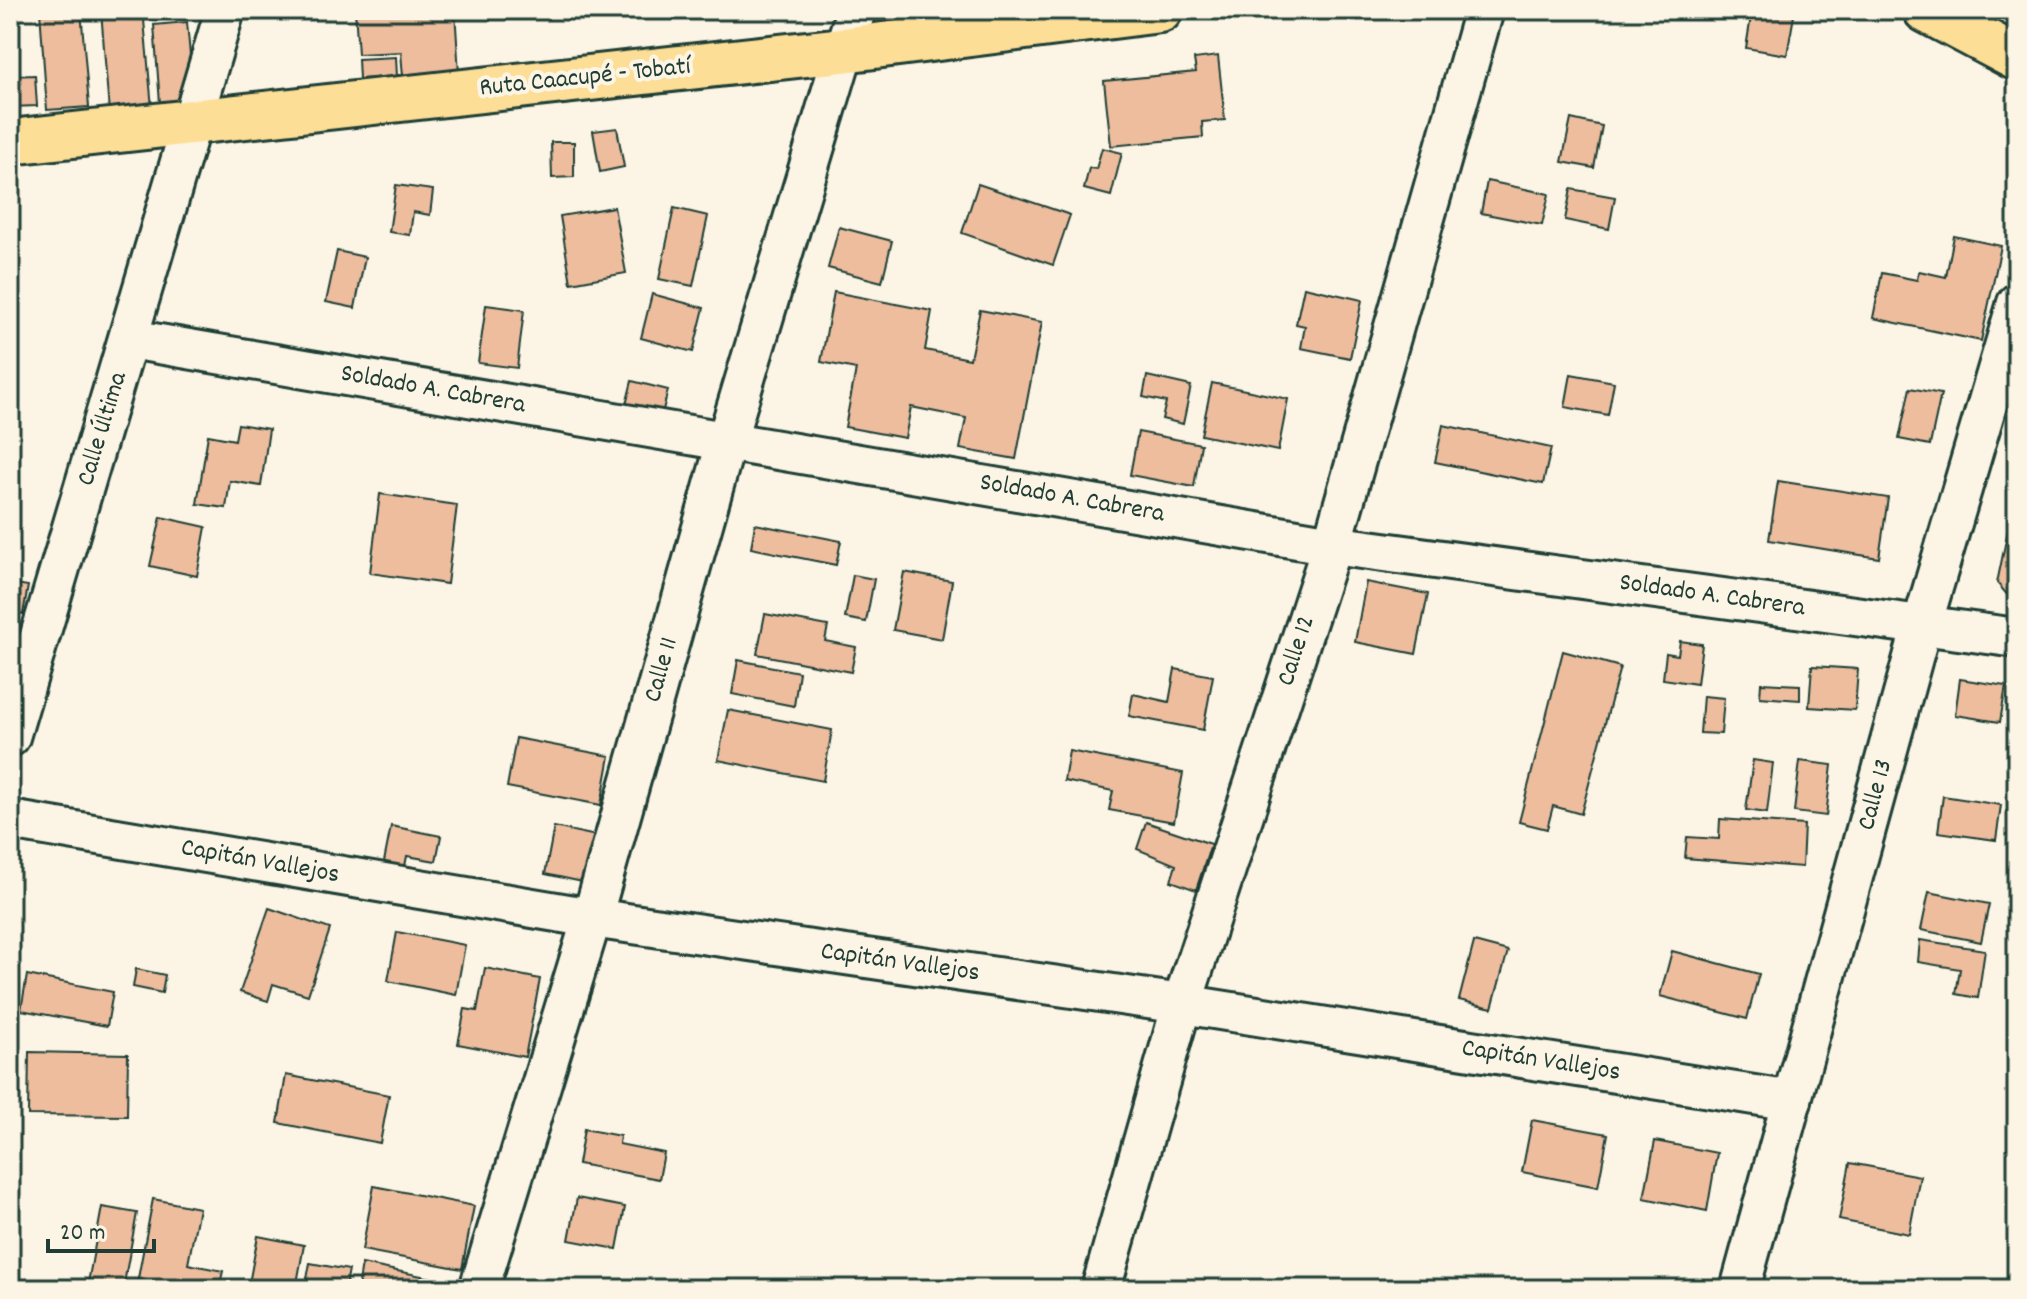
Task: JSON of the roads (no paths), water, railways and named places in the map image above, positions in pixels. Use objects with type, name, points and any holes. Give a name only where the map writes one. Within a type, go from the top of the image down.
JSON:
[{"type":"main road","name":"Ruta Caacupé - Tobatí","points":[[10,142],[194,120],[850,30],[1160,10]]},
{"type":"main road","points":[[1926,10],[2017,58]]},
{"type":"street","name":"Calle Última","points":[[10,737],[225,10]]},
{"type":"street","name":"Calle 12","points":[[1101,1289],[1182,1004],[1332,545],[1484,10]]},
{"type":"street","name":"Calle 11","points":[[479,1289],[592,918],[727,439],[850,30]]},
{"type":"street","name":"Calle 13","points":[[1740,1289],[1922,625],[2017,303]]},
{"type":"street","name":"Soldado A. Cabrera","points":[[130,339],[1332,545],[2017,638]]},
{"type":"street","name":"Capitán Vallejos","points":[[10,820],[592,918],[1182,1004],[1792,1101]]}]
